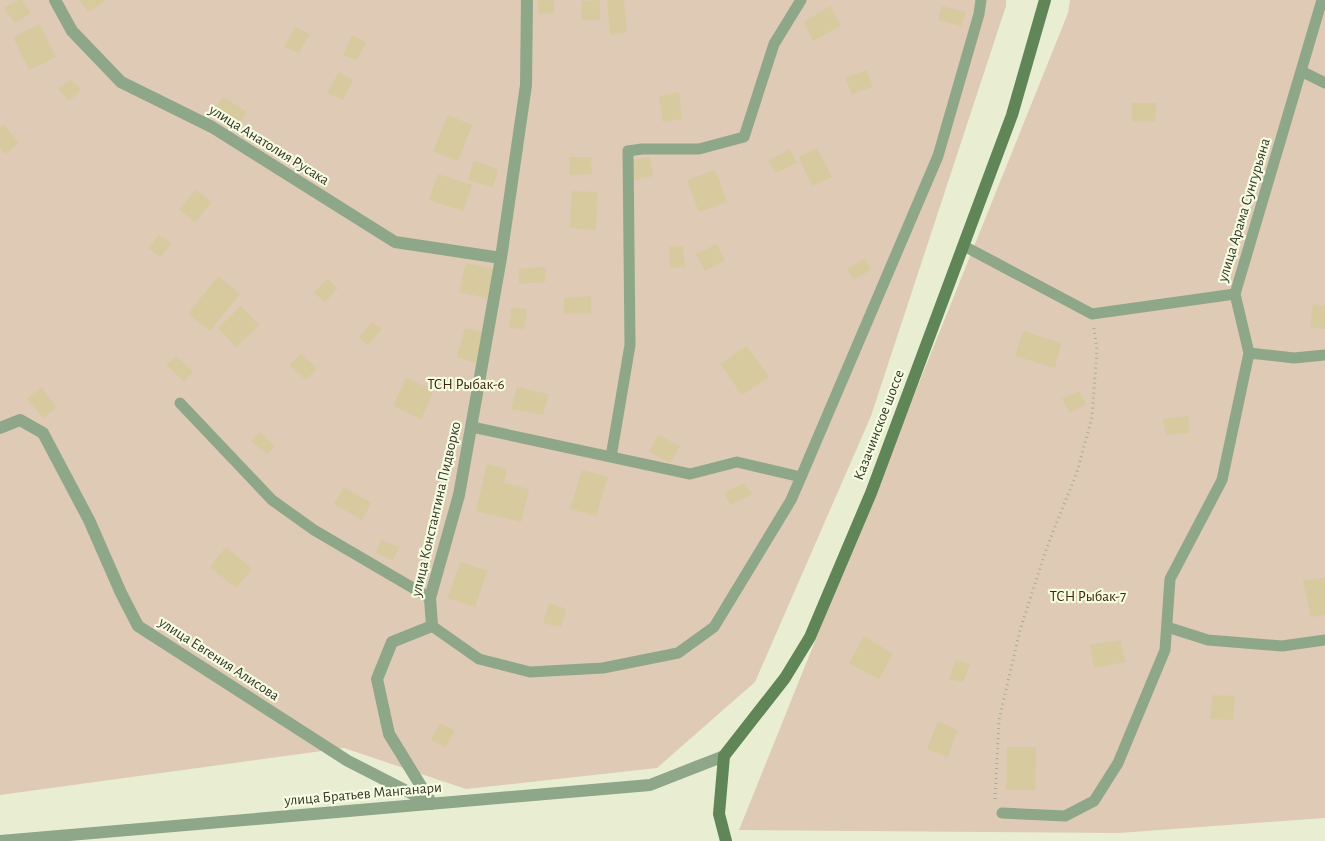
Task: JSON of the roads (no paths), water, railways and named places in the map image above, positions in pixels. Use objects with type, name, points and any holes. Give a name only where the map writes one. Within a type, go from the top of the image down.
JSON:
[{"type":"main road","name":"Казачинское шоссе","points":[[724,756],[785,678],[810,637],[871,493],[964,246],[1012,115],[1045,0]]},
{"type":"main road","points":[[724,756],[719,814],[726,841]]},
{"type":"street","name":"улица Анатолия Русака","points":[[55,0],[72,31],[121,82],[212,127],[293,180],[396,242],[501,258]]},
{"type":"street","name":"улица Константина Пидворко","points":[[432,626],[430,598],[459,494],[501,258],[526,85],[527,0]]},
{"type":"street","name":"улица Евгения Алисова","points":[[0,428],[20,420],[43,433],[89,520],[121,593],[138,626],[348,761],[432,804]]},
{"type":"street","points":[[432,626],[392,642],[377,679],[389,734],[432,804]]},
{"type":"street","name":"улица Братьев Манганари","points":[[0,841],[650,785],[724,756]]},
{"type":"lane","points":[[611,457],[630,345],[628,150],[699,149],[744,137],[774,44],[801,0]]},
{"type":"lane","points":[[432,626],[479,659],[530,672],[603,668],[678,653],[714,628],[791,500],[938,156],[979,14],[981,0]]},
{"type":"lane","name":"улица Арама Сунгурьяна","points":[[1002,813],[1065,816],[1094,801],[1118,763],[1165,650],[1170,580],[1222,480],[1249,354],[1235,294],[1322,0]]},
{"type":"lane","points":[[1301,72],[1325,83]]},
{"type":"lane","points":[[964,246],[1092,314],[1235,294]]},
{"type":"lane","points":[[1249,354],[1294,358],[1325,355]]},
{"type":"lane","points":[[180,403],[272,500],[314,530],[430,598]]},
{"type":"lane","points":[[472,427],[690,474],[737,462],[801,477]]},
{"type":"lane","points":[[1167,627],[1208,640],[1282,646],[1325,640]]},
{"type":"park label","name":"ТСН Рыбак-6","points":[[466,384]]},
{"type":"park label","name":"ТСН Рыбак-7","points":[[1088,596]]}]
